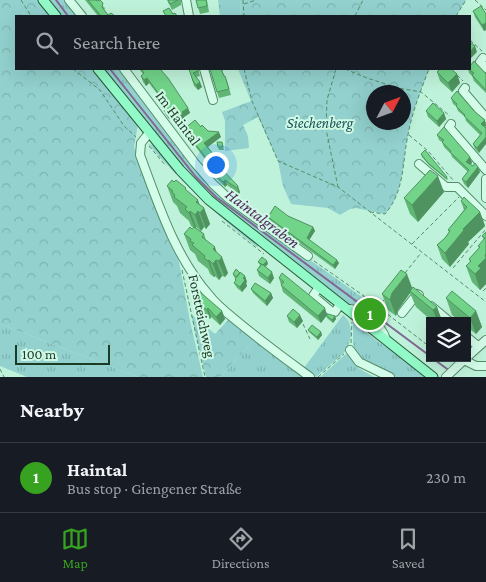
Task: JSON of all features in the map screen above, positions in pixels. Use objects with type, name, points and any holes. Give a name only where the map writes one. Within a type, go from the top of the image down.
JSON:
[{"type":"main road","points":[[43,0],[55,15]]},
{"type":"main road","points":[[99,70],[146,136],[209,200],[319,287],[348,307],[434,377]]},
{"type":"street","points":[[69,0],[81,15]]},
{"type":"street","points":[[186,0],[189,15]]},
{"type":"street","points":[[483,58],[480,62],[486,68]]},
{"type":"street","name":"Im Haintal","points":[[125,70],[194,162],[224,195],[308,256]]},
{"type":"street","points":[[204,70],[205,83],[213,100]]},
{"type":"street","points":[[465,88],[463,91],[486,118]]},
{"type":"street","points":[[451,124],[449,128],[486,170]]},
{"type":"street","points":[[146,136],[139,146],[140,154],[165,221],[184,260],[208,295],[219,306],[310,377]]},
{"type":"street","points":[[419,164],[446,187],[460,190],[486,216]]},
{"type":"street","points":[[486,179],[486,198]]},
{"type":"street","points":[[402,313],[417,294],[444,317]]},
{"type":"street","points":[[471,340],[478,346]]},
{"type":"street","points":[[471,353],[486,340]]},
{"type":"street","points":[[350,350],[359,362],[390,377]]},
{"type":"street","points":[[452,372],[462,362]]},
{"type":"street","points":[[471,362],[476,366],[486,366]]},
{"type":"path","points":[[22,0],[30,15]]},
{"type":"path","points":[[243,0],[244,15]]},
{"type":"path","points":[[244,4],[256,0]]},
{"type":"path","points":[[356,15],[363,0]]},
{"type":"path","points":[[457,15],[466,0]]},
{"type":"path","points":[[475,0],[486,10]]},
{"type":"path","points":[[471,41],[485,54],[483,58]]},
{"type":"path","points":[[74,70],[100,90],[124,126],[134,136],[146,136]]},
{"type":"path","points":[[244,70],[252,101],[278,161],[338,187],[486,302]]},
{"type":"path","points":[[336,70],[326,100],[326,128],[338,187]]},
{"type":"path","points":[[347,70],[398,88],[421,92],[454,121],[451,124]]},
{"type":"path","points":[[370,212],[385,214],[394,204],[401,182],[408,133],[429,70]]},
{"type":"path","points":[[456,74],[467,85],[465,88]]},
{"type":"path","points":[[408,133],[428,151],[460,190],[411,244]]},
{"type":"path","points":[[453,268],[472,248],[486,229]]},
{"type":"path","points":[[405,273],[422,252]]},
{"type":"path","points":[[308,256],[426,343]]},
{"type":"path","name":"Forstteichweg","points":[[184,260],[182,262],[183,276],[205,377]]},
{"type":"path","points":[[483,291],[486,288]]},
{"type":"path","points":[[348,307],[364,296]]},
{"type":"path","points":[[378,307],[384,300]]},
{"type":"path","points":[[318,377],[350,350],[352,320]]},
{"type":"path","points":[[303,324],[310,339]]},
{"type":"path","points":[[0,369],[4,377]]},
{"type":"green space","points":[[0,0],[40,0],[52,15],[15,15],[15,70],[96,70],[138,124],[134,147],[179,262],[203,377],[138,377],[0,324]]},
{"type":"green space","points":[[48,0],[65,0],[77,15],[59,15]]},
{"type":"green space","points":[[218,0],[240,0],[241,15],[220,15]]},
{"type":"green space","points":[[240,0],[466,0],[457,15],[241,15]]},
{"type":"green space","points":[[103,70],[122,70],[190,161],[289,245],[362,297],[354,307],[345,303],[198,186]]},
{"type":"green space","name":"Siechenberg","points":[[238,70],[429,70],[411,122],[411,85],[366,85],[366,130],[409,130],[402,176],[396,196],[385,214],[356,208],[340,215],[328,208],[291,204],[283,186],[278,161],[258,117],[243,125],[248,136],[249,148],[225,151],[225,121],[222,112],[251,101]]},
{"type":"green space","points":[[148,144],[156,146],[259,245],[257,247],[214,211]]},
{"type":"green space","points":[[191,314],[215,334],[229,319],[255,339],[220,377],[206,377]]},
{"type":"green space","points":[[343,315],[351,328],[349,343],[344,353],[316,377],[304,368]]},
{"type":"green space","points":[[353,322],[384,346],[397,352],[430,377],[395,377],[362,361],[356,354],[353,343]]},
{"type":"green space","points":[[0,324],[138,377],[27,377],[0,366]]},
{"type":"green space","points":[[255,339],[306,377],[220,377]]},
{"type":"green space","points":[[350,353],[361,364],[358,368],[374,377],[320,377],[346,354]]},
{"type":"building","points":[[88,0],[100,0],[103,3],[102,7],[108,15],[100,15]]},
{"type":"building","points":[[168,0],[178,0],[170,4]]},
{"type":"building","points":[[196,0],[206,0],[207,6],[198,8]]},
{"type":"building","points":[[481,6],[486,14],[486,23],[482,25],[473,11]]},
{"type":"building","points":[[169,8],[173,14],[175,13],[176,15],[165,15],[163,11]]},
{"type":"building","points":[[471,43],[475,46],[471,51]]},
{"type":"building","points":[[474,61],[486,74],[486,90],[472,75],[474,73],[470,70]]},
{"type":"building","points":[[142,70],[161,70],[188,108],[182,112],[183,114],[178,118],[171,110],[167,114],[164,110],[168,106],[147,78],[144,80],[141,76],[144,73]]},
{"type":"building","points":[[189,70],[198,70],[193,73],[200,82],[196,85]]},
{"type":"building","points":[[210,70],[221,70],[229,89],[217,92]]},
{"type":"building","points":[[439,70],[452,70],[457,74],[448,83],[437,72]]},
{"type":"building","points":[[457,91],[475,112],[485,120],[481,124],[486,128],[486,137],[477,148],[473,144],[482,133],[464,116],[451,98]]},
{"type":"building","points":[[433,103],[444,113],[437,121],[426,111]]},
{"type":"building","points":[[195,120],[208,131],[219,132],[204,143],[219,161],[216,163],[238,186],[237,188],[225,180],[223,182],[209,168],[212,166],[184,129]]},
{"type":"building","points":[[444,127],[470,157],[466,162],[473,166],[475,163],[478,167],[466,182],[462,179],[469,170],[450,152],[442,142],[444,140],[437,135]]},
{"type":"building","points":[[217,142],[222,142],[223,147],[218,147]]},
{"type":"building","points":[[425,150],[446,178],[428,163],[421,154]]},
{"type":"building","points":[[430,170],[438,176],[412,205],[404,198]]},
{"type":"building","points":[[172,180],[174,182],[176,180],[198,200],[196,202],[204,208],[200,213],[198,211],[195,215],[190,211],[189,213],[185,209],[187,207],[174,197],[173,191],[167,186]]},
{"type":"building","points":[[464,197],[480,212],[463,229],[445,253],[437,245],[445,238],[450,231],[448,230],[467,207],[461,201]]},
{"type":"building","points":[[275,206],[288,216],[313,227],[307,238],[337,260],[333,265],[268,217]]},
{"type":"building","points":[[190,227],[192,229],[194,227],[204,234],[202,237],[215,247],[213,249],[222,257],[219,261],[216,260],[213,264],[204,258],[205,256],[192,245],[194,243],[184,234]]},
{"type":"building","points":[[486,232],[486,258],[478,266],[481,268],[475,274],[466,266],[471,261],[469,259],[480,247],[478,246],[485,238],[482,236]]},
{"type":"building","points":[[262,257],[267,261],[263,265],[258,262]]},
{"type":"building","points":[[262,264],[272,272],[268,278],[257,270]]},
{"type":"building","points":[[236,269],[240,273],[237,277],[233,274]]},
{"type":"building","points":[[401,270],[407,274],[392,293],[390,300],[382,294]]},
{"type":"building","points":[[240,272],[245,276],[243,278],[245,280],[240,287],[234,283]]},
{"type":"building","points":[[282,273],[325,308],[318,316],[281,285],[284,282],[279,278]]},
{"type":"building","points":[[255,283],[271,293],[265,301],[251,289]]},
{"type":"building","points":[[413,287],[437,307],[433,310],[410,291]]},
{"type":"building","points":[[452,291],[476,311],[469,317],[446,298]]},
{"type":"building","points":[[200,292],[222,311],[216,317],[208,308],[207,310],[194,299]]},
{"type":"building","points":[[293,309],[300,315],[294,322],[287,316]]},
{"type":"building","points":[[326,315],[335,316],[332,320]]},
{"type":"building","points":[[312,325],[321,332],[317,337],[308,330]]},
{"type":"waterway","name":"Haintalgraben","points":[[56,0],[67,15]]},
{"type":"waterway","name":"Haintalgraben","points":[[111,70],[196,177],[216,197],[426,353]]},
{"type":"waterway","name":"Haintalgraben","points":[[438,362],[450,371]]},
{"type":"place","name":"Haintal","points":[[370,314]]}]
